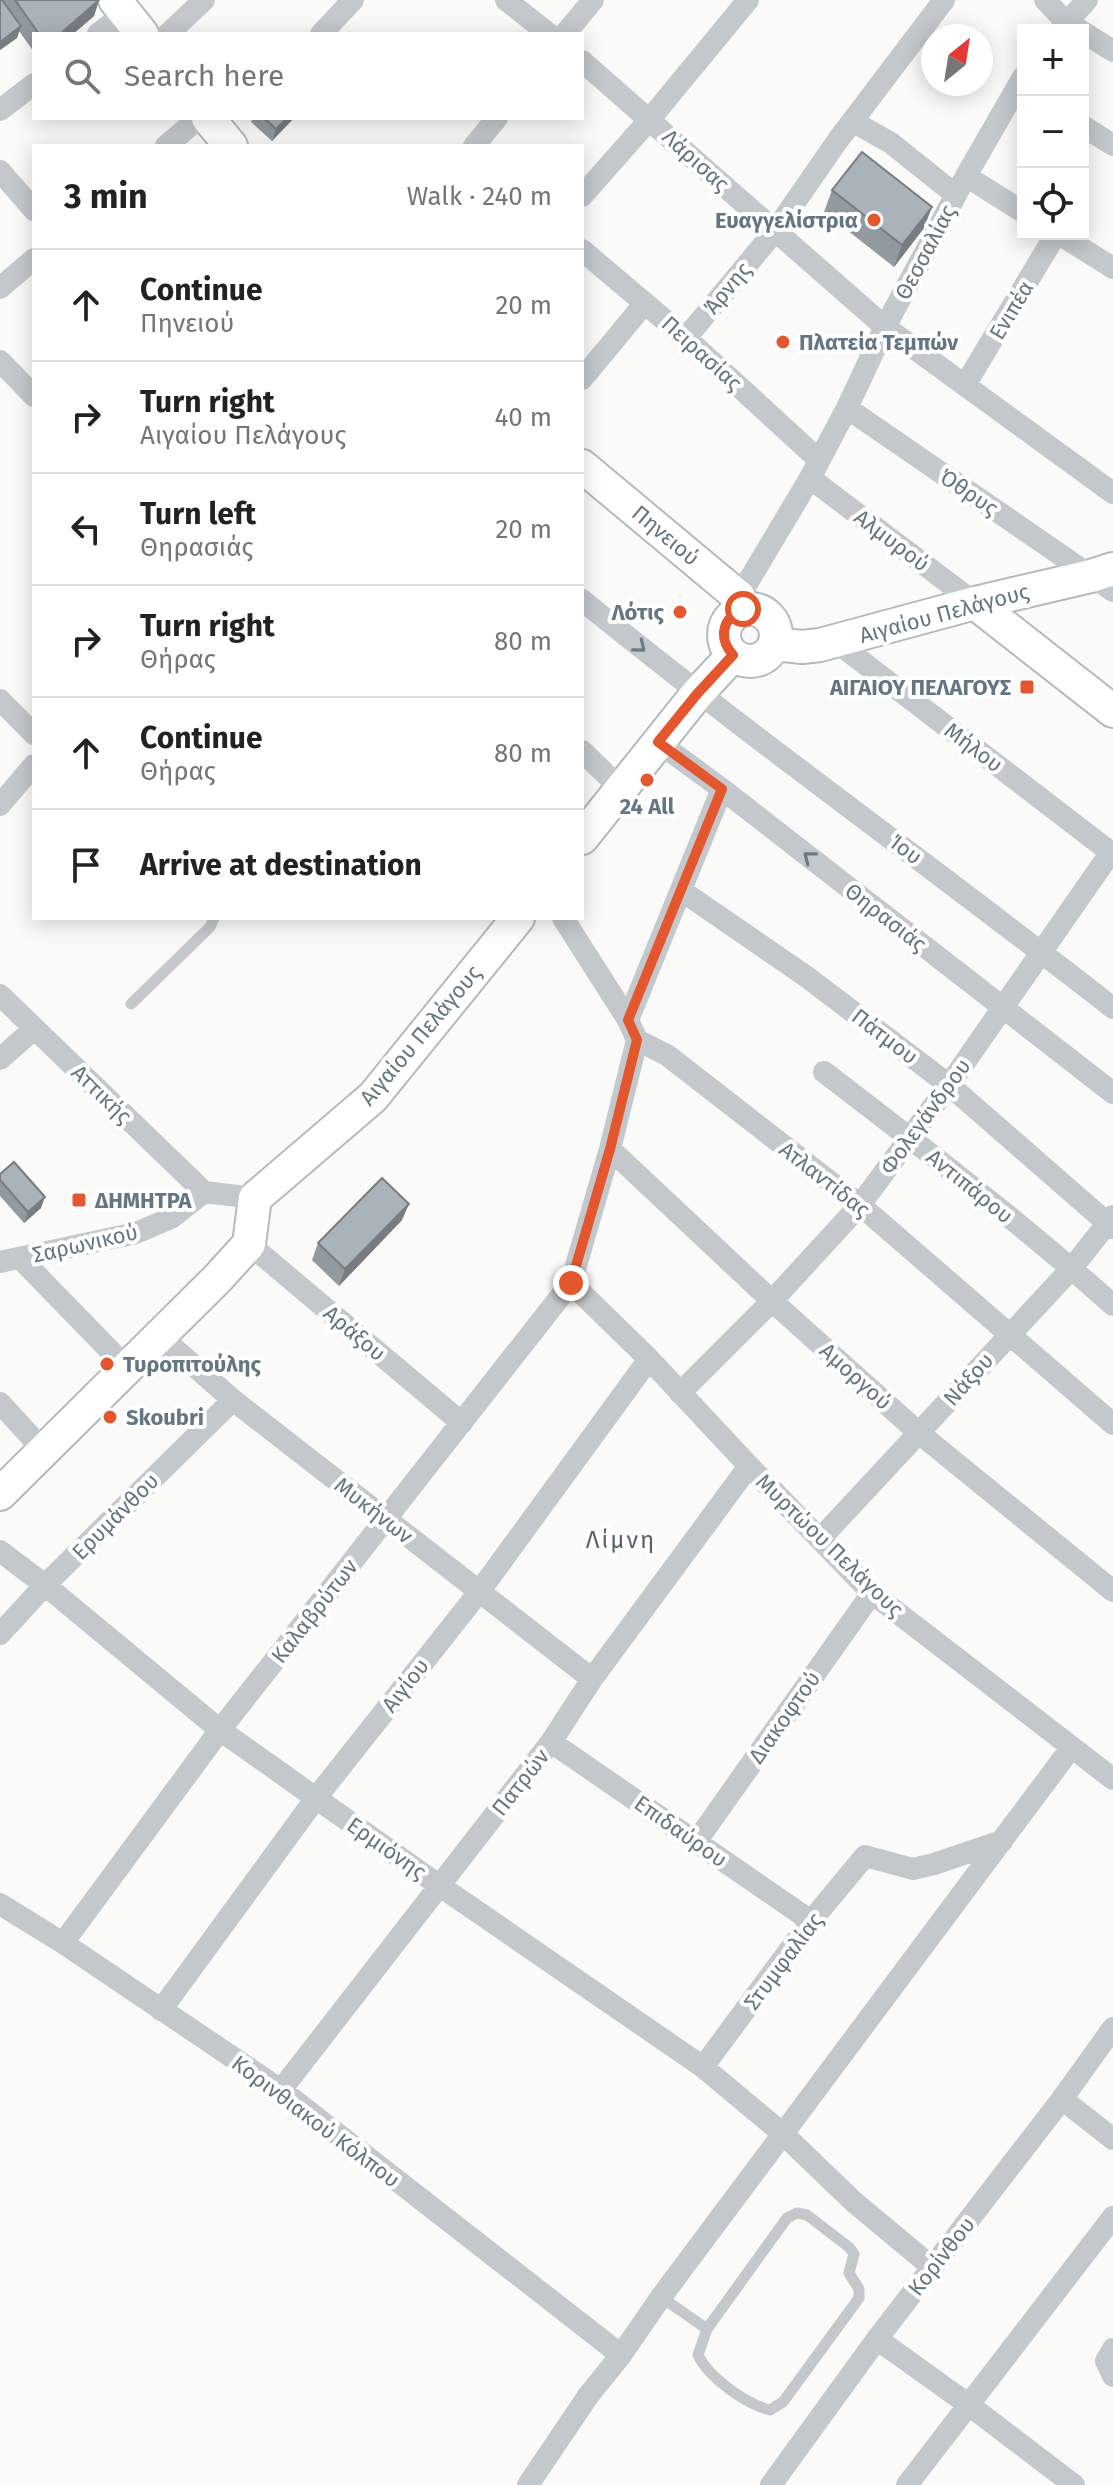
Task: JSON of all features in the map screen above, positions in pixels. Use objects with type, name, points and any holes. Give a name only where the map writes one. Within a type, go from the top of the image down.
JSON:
[{"type":"main road","name":"Πηνειού","points":[[584,468],[741,603],[766,614],[775,628],[775,644]]},
{"type":"main road","name":"Αιγαίου Πελάγους","points":[[775,644],[802,647],[835,641],[975,603],[1106,579]]},
{"type":"main road","points":[[741,603],[724,629],[725,643],[733,655],[746,661],[760,659],[775,644]]},
{"type":"main road","points":[[975,603],[1113,711]]},
{"type":"main road","points":[[584,835],[697,694],[733,655]]},
{"type":"main road","name":"Αιγαίου Πελάγους","points":[[255,1198],[373,1097],[516,920]]},
{"type":"main road","points":[[0,1494],[249,1244],[255,1198]]},
{"type":"street","points":[[170,32],[204,0]]},
{"type":"street","points":[[323,32],[353,0]]},
{"type":"street","points":[[506,0],[546,32]]},
{"type":"street","points":[[567,32],[593,0]]},
{"type":"street","points":[[584,194],[748,0]]},
{"type":"street","name":"Άρνης","points":[[686,338],[775,231],[852,121],[944,0]]},
{"type":"street","points":[[1045,0],[1068,24]]},
{"type":"street","points":[[1074,24],[1087,0]]},
{"type":"street","points":[[101,32],[127,16]]},
{"type":"street","points":[[1089,38],[1113,51]]},
{"type":"street","name":"Λάρισας","points":[[584,63],[885,327],[1111,486]]},
{"type":"street","points":[[0,110],[32,86]]},
{"type":"street","name":"Θεσσαλίας","points":[[741,603],[847,408],[885,327],[1017,90]]},
{"type":"street","points":[[476,144],[495,120]]},
{"type":"street","points":[[852,121],[961,186],[1017,209]]},
{"type":"street","points":[[172,144],[219,127]]},
{"type":"street","points":[[1089,130],[1113,145]]},
{"type":"street","points":[[0,171],[32,208]]},
{"type":"street","name":"Ενιπέα","points":[[965,385],[1053,240]]},
{"type":"street","points":[[1067,240],[1113,268]]},
{"type":"street","name":"Πειρασίας","points":[[584,252],[686,338],[814,469]]},
{"type":"street","points":[[0,288],[32,261]]},
{"type":"street","points":[[584,377],[645,303]]},
{"type":"street","points":[[0,361],[32,394]]},
{"type":"street","name":"Όθρυς","points":[[847,408],[1106,579]]},
{"type":"street","name":"Αλμυρού","points":[[814,469],[975,603]]},
{"type":"street","name":"Ίου","points":[[584,602],[697,694],[1113,1008]]},
{"type":"street","name":"Μήλου","points":[[835,641],[1112,853]]},
{"type":"street","points":[[0,700],[32,732]]},
{"type":"street","name":"Θηρασιάς","points":[[658,742],[1113,1093]]},
{"type":"street","points":[[584,753],[621,789]]},
{"type":"street","points":[[0,804],[32,767]]},
{"type":"street","points":[[571,1283],[610,1149],[632,1030],[722,789]]},
{"type":"street","name":"Φολεγάνδρου","points":[[680,1393],[772,1301],[860,1205],[949,1085],[1112,853]]},
{"type":"street","name":"Πάτμου","points":[[682,891],[807,977],[949,1085],[1111,1222]]},
{"type":"street","name":"Ατλαντίδας","points":[[564,920],[632,1030],[860,1205],[1113,1424]]},
{"type":"street","name":"Αττικής","points":[[0,995],[204,1192]]},
{"type":"street","points":[[0,1059],[34,1029]]},
{"type":"street","name":"Αντιπάρου","points":[[824,1072],[1072,1268],[1113,1305]]},
{"type":"street","name":"Αμοργού","points":[[610,1149],[919,1433],[1113,1591]]},
{"type":"street","points":[[204,1192],[255,1198]]},
{"type":"street","name":"Σαρωνικού","points":[[10,1260],[136,1233],[171,1218],[204,1192]]},
{"type":"street","name":"Νάξου","points":[[820,1539],[1111,1222]]},
{"type":"street","name":"Αράξου","points":[[249,1244],[462,1423]]},
{"type":"street","points":[[10,1260],[127,1368]]},
{"type":"street","name":"Μυρτώου Πελάγους","points":[[571,1283],[649,1359],[872,1593],[1113,1779]]},
{"type":"street","name":"Καλαβρύτων","points":[[63,1943],[220,1730],[571,1283]]},
{"type":"street","name":"Μυκήνων","points":[[160,1336],[233,1400],[592,1679]]},
{"type":"street","name":"Αιγίου","points":[[161,2010],[316,1798],[479,1592],[649,1359]]},
{"type":"street","name":"Ερυμάνθου","points":[[0,1634],[45,1585],[233,1400]]},
{"type":"street","points":[[0,1403],[44,1451]]},
{"type":"street","name":"Πατρών","points":[[281,2090],[551,1742],[592,1679],[749,1466]]},
{"type":"street","name":"Ερμιόνης","points":[[0,1551],[220,1730],[703,2067],[932,2267]]},
{"type":"street","name":"Διακοφτού","points":[[696,1842],[872,1593]]},
{"type":"street","name":"Επιδαύρου","points":[[551,1742],[811,1921]]},
{"type":"street","points":[[528,2485],[588,2396],[1071,1748]]},
{"type":"street","name":"Στυμφαλίας","points":[[703,2067],[811,1921],[865,1856],[913,1869],[1002,1841]]},
{"type":"street","name":"Κορινθιακού Κόλπου","points":[[0,1906],[63,1943],[281,2090],[621,2355]]},
{"type":"street","name":"Κορίνθου","points":[[771,2485],[877,2339],[1113,2028]]},
{"type":"street","points":[[1062,2099],[1113,2139]]},
{"type":"street","points":[[907,2485],[1113,2217]]},
{"type":"street","points":[[877,2339],[1074,2485]]},
{"type":"street","points":[[1112,2375],[1106,2361],[1113,2349]]},
{"type":"lane","points":[[131,1004],[210,927],[213,920]]},
{"type":"lane","points":[[797,2213],[807,2215],[854,2254],[849,2273],[859,2289],[859,2298],[783,2402],[770,2410],[755,2406],[705,2370],[698,2355],[707,2329],[787,2218],[797,2213]]},
{"type":"lane","points":[[661,2297],[707,2329]]},
{"type":"building","points":[[0,0],[21,26],[0,42]]},
{"type":"building","points":[[15,0],[99,0],[62,32],[38,32]]},
{"type":"building","points":[[266,120],[285,120],[276,129]]},
{"type":"building","points":[[862,152],[932,207],[902,245],[832,190]]},
{"type":"building","points":[[14,1162],[45,1197],[28,1212],[0,1180],[0,1174]]},
{"type":"building","points":[[382,1178],[409,1204],[345,1269],[318,1243]]},
{"type":"place","name":"Ευαγγελίστρια","points":[[874,220]]},
{"type":"place","name":"Πλατεία Τεμπών","points":[[783,342]]},
{"type":"place","name":"Λότις","points":[[680,612]]},
{"type":"place","name":"ΑΙΓΑΙΟΥ ΠΕΛΑΓΟΥΣ","points":[[1027,687]]},
{"type":"place","name":"24 All","points":[[647,780]]},
{"type":"place","name":"ΔΗΜΗΤΡΑ","points":[[79,1200]]},
{"type":"place","name":"Τυροπιτούλης","points":[[107,1364]]},
{"type":"place","name":"Skoubri","points":[[110,1417]]},
{"type":"district","name":"Λίμνη","points":[[621,1540]]},
{"type":"route","points":[[571,1283],[610,1149],[637,1040],[628,1020],[722,789],[658,742],[733,655],[725,643],[724,629],[726,622],[743,609]]}]
